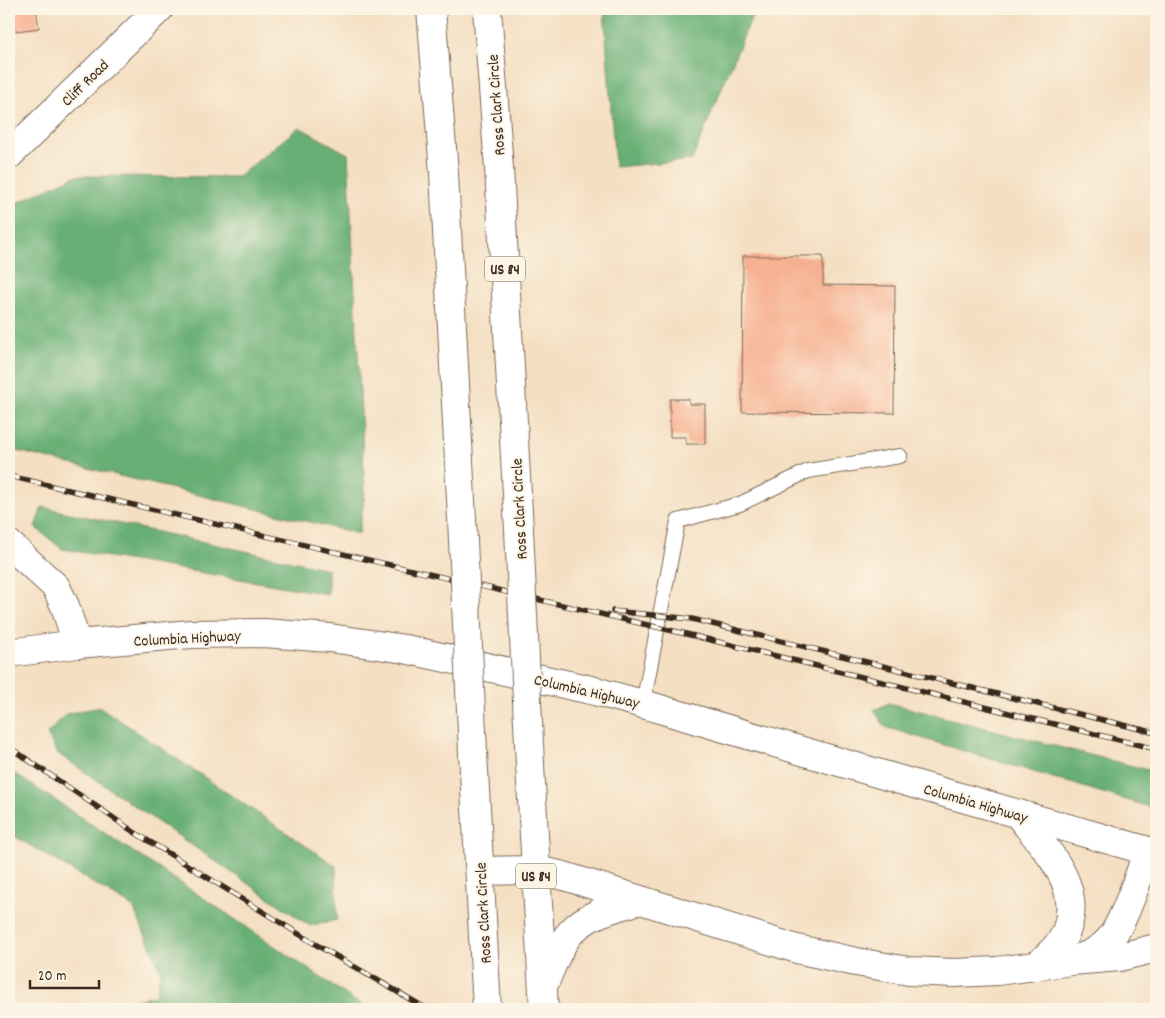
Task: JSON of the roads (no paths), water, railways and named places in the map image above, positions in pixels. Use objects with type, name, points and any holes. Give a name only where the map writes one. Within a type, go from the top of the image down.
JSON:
[{"type":"main road","name":"Cliff Road","points":[[9,155],[159,9]]},
{"type":"main road","name":"Ross Clark Circle","points":[[431,9],[444,174],[487,1009]]},
{"type":"main road","name":"Ross Clark Circle","points":[[487,9],[499,168],[543,999]]},
{"type":"main road","points":[[9,544],[56,587],[65,606],[77,644]]},
{"type":"main road","name":"Columbia Highway","points":[[9,653],[77,644],[190,634],[264,633],[330,638],[405,649],[591,690],[643,704],[1148,851],[1120,923],[1110,939],[1094,952],[1072,961]]},
{"type":"main road","points":[[1018,814],[1052,857],[1065,878],[1071,897],[1069,919],[1062,939],[1037,966]]},
{"type":"main road","points":[[480,871],[536,870],[564,876],[797,948],[856,962],[910,971],[996,971],[1120,957],[1156,948]]},
{"type":"main road","points":[[543,999],[560,948],[571,932],[593,916],[640,900]]},
{"type":"lane","points":[[643,704],[678,521],[740,504],[808,471],[900,456]]},
{"type":"railway","points":[[9,476],[682,633],[1156,749]]},
{"type":"railway","points":[[613,611],[692,619],[1156,733]]},
{"type":"railway","points":[[9,747],[134,832],[315,944],[427,1009]]}]
